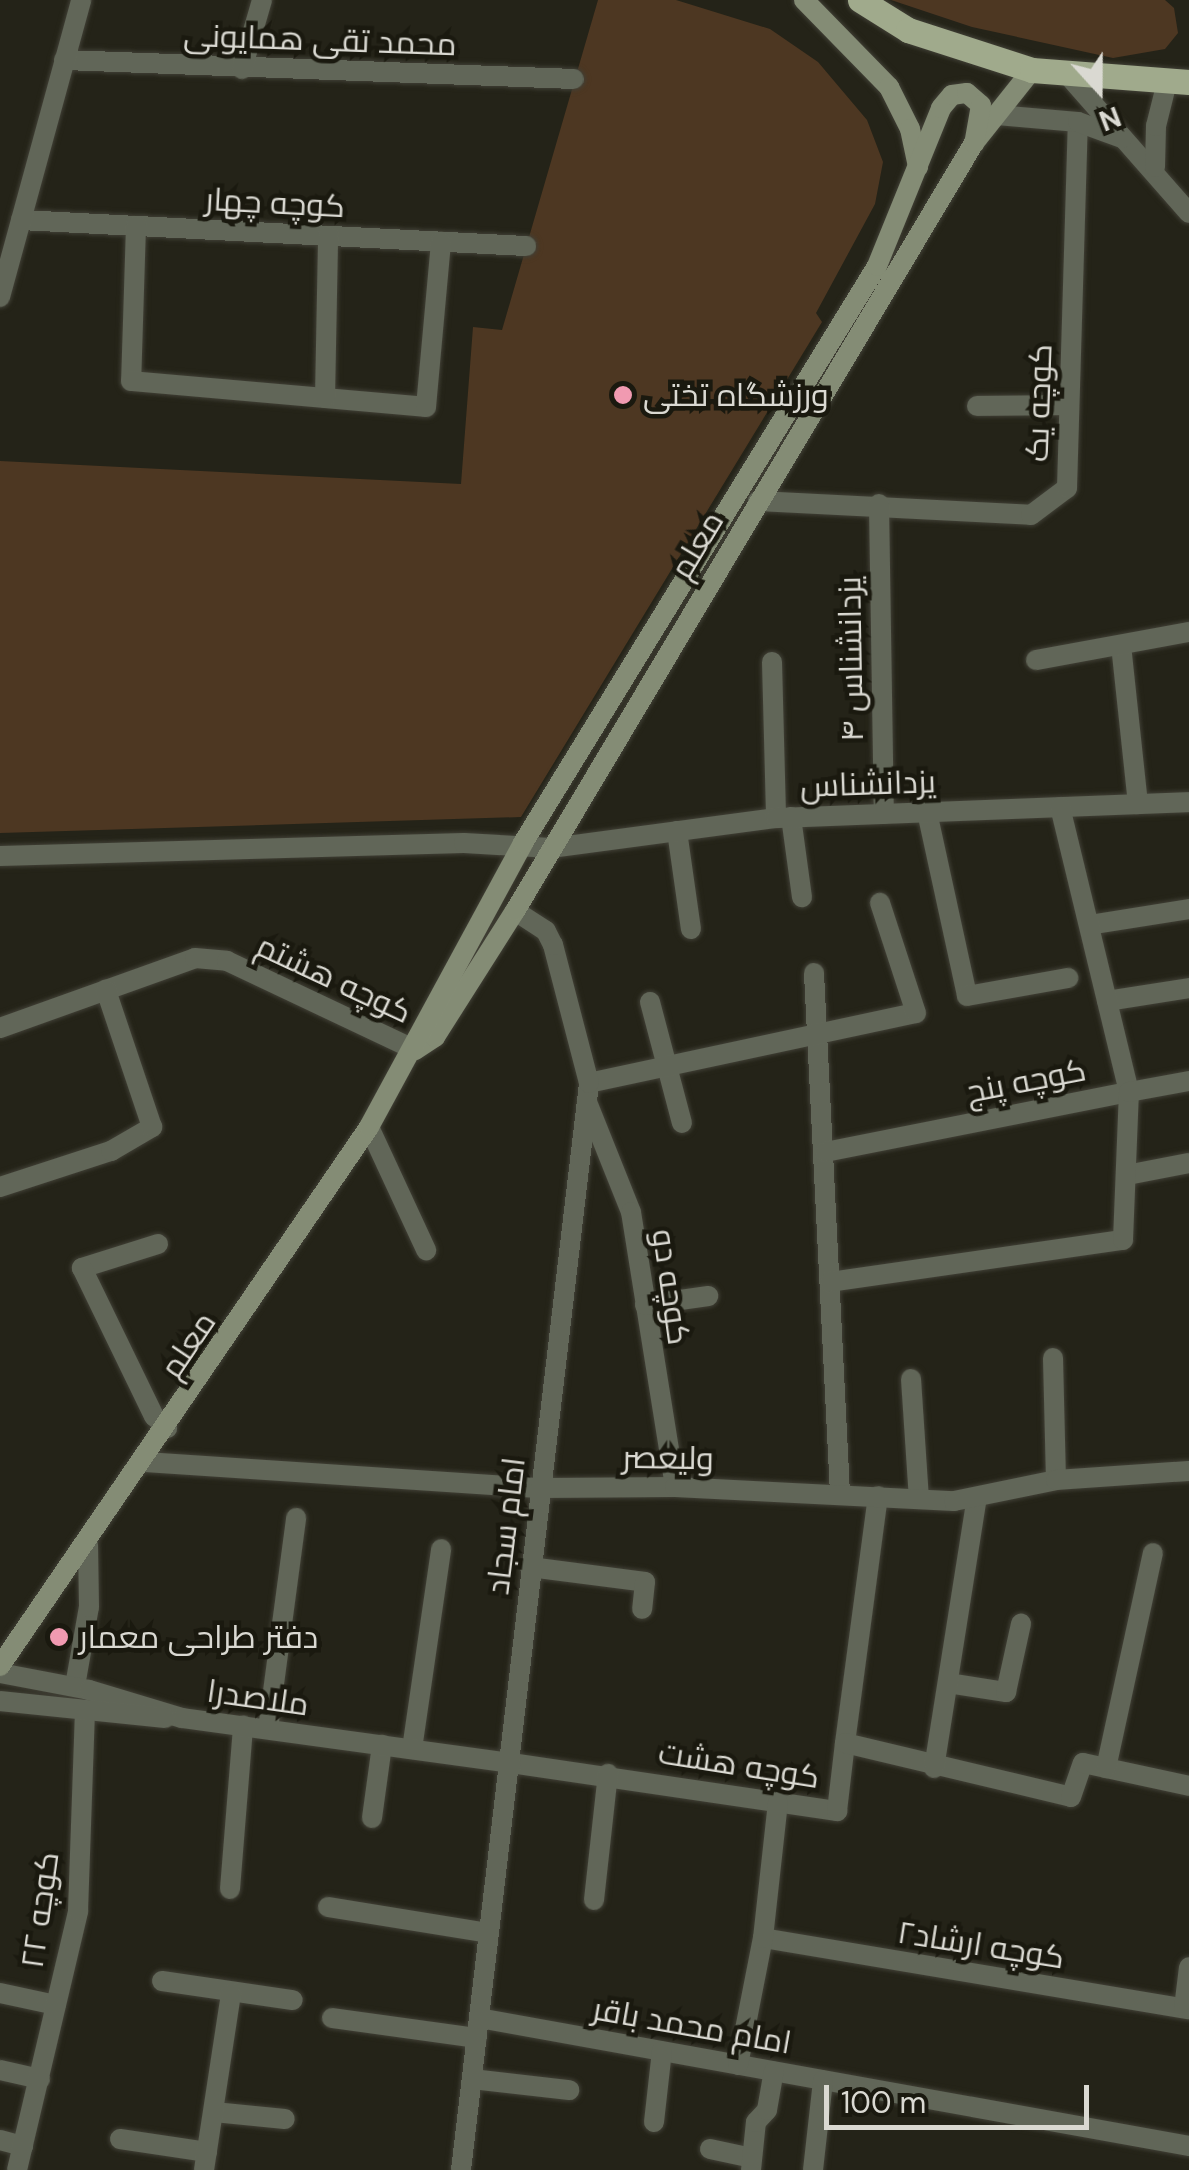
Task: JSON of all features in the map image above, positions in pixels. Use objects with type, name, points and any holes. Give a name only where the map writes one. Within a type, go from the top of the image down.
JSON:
[{"type":"main road","points":[[804,0],[889,87],[910,130],[918,172]]},
{"type":"main road","points":[[859,3],[908,30],[1032,70],[1178,82],[1189,60]]},
{"type":"main road","name":"معلم","points":[[415,1050],[435,1037],[974,144],[1032,70]]},
{"type":"main road","name":"معلم","points":[[0,1670],[369,1127],[415,1050],[420,1026],[523,843],[877,266],[941,108],[952,95],[967,93],[980,104],[974,144]]},
{"type":"street","points":[[0,296],[80,0]]},
{"type":"street","points":[[242,69],[262,0]]},
{"type":"street","name":"محمد تقی همایونی","points":[[64,60],[574,79]]},
{"type":"street","points":[[1066,73],[1155,166],[1189,213]]},
{"type":"street","points":[[1155,166],[1156,126],[1178,82]]},
{"type":"street","points":[[996,114],[1078,122],[1126,139]]},
{"type":"street","name":"کوچه یک","points":[[758,501],[879,504],[1031,515],[1067,488],[1078,122]]},
{"type":"street","name":"کوچه چهار","points":[[21,220],[526,246]]},
{"type":"street","points":[[136,226],[132,381],[426,407],[441,242]]},
{"type":"street","points":[[325,398],[328,236]]},
{"type":"street","points":[[976,406],[1069,405]]},
{"type":"street","name":"یزدانشناس ۴","points":[[879,504],[884,814]]},
{"type":"street","points":[[1036,660],[1189,632]]},
{"type":"street","points":[[1122,644],[1138,804]]},
{"type":"street","points":[[772,662],[783,817],[802,898]]},
{"type":"street","name":"یزدانشناس","points":[[523,843],[551,848],[783,817],[1189,802]]},
{"type":"street","name":"کوچه پنج","points":[[825,1152],[1129,1092],[1060,807]]},
{"type":"street","points":[[927,812],[967,996],[1068,978]]},
{"type":"street","points":[[677,832],[691,929]]},
{"type":"street","points":[[0,856],[523,843]]},
{"type":"street","points":[[588,1093],[665,1065],[916,1013],[880,904]]},
{"type":"street","points":[[1089,925],[1189,909]]},
{"type":"street","name":"امام سجاد","points":[[461,2170],[588,1093],[553,945],[546,931],[514,911]]},
{"type":"street","name":"کوچه هشتم","points":[[0,1028],[195,958],[227,961],[415,1050]]},
{"type":"street","points":[[814,973],[840,1493]]},
{"type":"street","points":[[1107,1001],[1189,988]]},
{"type":"street","points":[[0,1187],[112,1151],[152,1128],[106,990]]},
{"type":"street","points":[[650,1002],[682,1123]]},
{"type":"street","points":[[830,1282],[1123,1240],[1129,1092],[1189,1081]]},
{"type":"street","name":"کوچه دو","points":[[588,1093],[630,1212],[675,1486]]},
{"type":"street","points":[[369,1127],[426,1250]]},
{"type":"street","points":[[1127,1175],[1189,1163]]},
{"type":"street","points":[[158,1244],[82,1268],[154,1416],[168,1428]]},
{"type":"street","points":[[645,1305],[708,1296]]},
{"type":"street","points":[[1053,1358],[1056,1480]]},
{"type":"street","points":[[911,1379],[919,1498]]},
{"type":"street","name":"ولیعصر","points":[[144,1462],[541,1488],[675,1486],[919,1498],[977,1498],[1056,1480],[1189,1471]]},
{"type":"street","points":[[845,1743],[878,1496]]},
{"type":"street","points":[[934,1768],[977,1498]]},
{"type":"street","points":[[268,1729],[296,1518]]},
{"type":"street","points":[[75,1686],[89,1607],[88,1545]]},
{"type":"street","points":[[412,1749],[442,1550]]},
{"type":"street","points":[[1152,1553],[1106,1768],[1189,1786]]},
{"type":"street","points":[[530,1567],[645,1582],[642,1609]]},
{"type":"street","points":[[948,1683],[1006,1692],[1021,1624]]},
{"type":"street","name":"ملاصدرا","points":[[0,1670],[75,1686],[182,1718],[511,1762]]},
{"type":"street","points":[[0,1701],[86,1714],[182,1718]]},
{"type":"street","name":"کوچه ۲۲","points":[[17,2170],[78,1911],[86,1714]]},
{"type":"street","points":[[230,1889],[243,1726]]},
{"type":"street","name":"کوچه هشت","points":[[511,1762],[837,1811],[845,1743],[934,1768],[1071,1798],[1082,1763],[1106,1768]]},
{"type":"street","points":[[372,1818],[382,1745]]},
{"type":"street","points":[[594,1900],[608,1774]]},
{"type":"street","points":[[738,2065],[763,1938],[778,1802]]},
{"type":"street","points":[[328,1907],[488,1933]]},
{"type":"street","name":"کوچه ارشاد۲","points":[[763,1938],[1187,2009]]},
{"type":"street","points":[[1187,2009],[1189,1967]]},
{"type":"street","points":[[162,1981],[293,2000]]},
{"type":"street","points":[[120,2139],[205,2161],[231,1993]]},
{"type":"street","points":[[0,1994],[56,2004]]},
{"type":"street","points":[[332,2018],[478,2028]]},
{"type":"street","name":"امام محمد باقر","points":[[478,2028],[662,2051],[1189,2146]]},
{"type":"street","points":[[654,2122],[662,2051]]},
{"type":"street","points":[[0,2070],[40,2079]]},
{"type":"street","points":[[710,2149],[752,2164],[756,2122],[767,2110],[774,2072]]},
{"type":"street","points":[[472,2079],[569,2090]]},
{"type":"street","points":[[813,2170],[823,2081]]},
{"type":"street","points":[[214,2112],[285,2119]]},
{"type":"street","points":[[0,2140],[23,2146]]},
{"type":"shaded area","name":"ورزشگاه تختی","points":[[598,0],[676,0],[770,29],[818,62],[867,120],[883,162],[875,204],[816,313],[822,322],[521,817],[0,833],[0,461],[461,484],[473,327],[502,330]]},
{"type":"shaded area","points":[[891,0],[1165,0],[1174,8],[1178,33],[1165,49],[1113,58],[972,27]]},
{"type":"place","name":"ورزشگاه تختی","points":[[623,395]]},
{"type":"place","name":"دفتر طراحی معمار","points":[[59,1637]]}]
